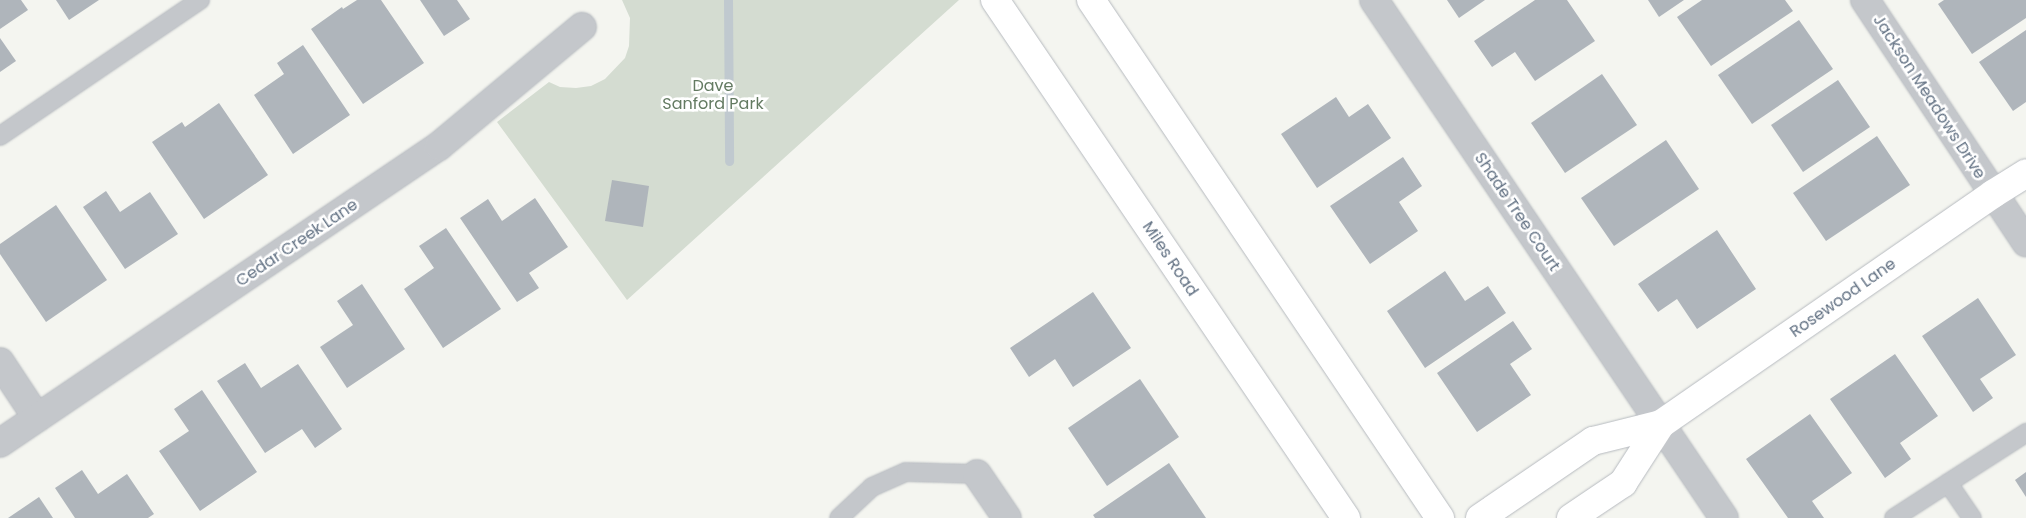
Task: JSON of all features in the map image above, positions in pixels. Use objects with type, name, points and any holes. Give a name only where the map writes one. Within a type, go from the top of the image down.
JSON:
[{"type":"main road","name":"Miles Road","points":[[995,0],[1346,518]]},
{"type":"main road","points":[[1091,0],[1440,518]]},
{"type":"main road","name":"Rosewood Lane","points":[[1480,518],[1593,441],[1661,424],[2026,173]]},
{"type":"main road","name":"Rosewood Lane","points":[[1571,518],[1623,483],[1661,424]]},
{"type":"street","name":"Shade Tree Court","points":[[1374,0],[1724,518]]},
{"type":"street","name":"Jackson Meadows Drive","points":[[1866,0],[2026,242]]},
{"type":"street","name":"Cedar Creek Lane","points":[[0,443],[440,146],[582,27]]},
{"type":"street","points":[[0,362],[37,418]]},
{"type":"street","points":[[977,474],[1008,518]]},
{"type":"lane","points":[[0,136],[200,0]]},
{"type":"lane","points":[[1894,518],[2026,432]]},
{"type":"lane","points":[[839,518],[872,487],[906,472],[977,474]]},
{"type":"lane","points":[[1948,483],[1972,518]]},
{"type":"green space","name":"Dave Sanford Park","points":[[622,0],[959,0],[627,300],[497,122],[549,82],[560,87],[576,88],[591,86],[605,79],[625,58],[629,46],[630,18]]},
{"type":"building","points":[[0,0],[21,0],[28,10],[0,29]]},
{"type":"building","points":[[56,0],[99,0],[69,20]]},
{"type":"building","points":[[357,0],[381,0],[424,63],[363,104],[311,29],[342,7],[343,9]]},
{"type":"building","points":[[420,0],[457,0],[470,19],[444,36]]},
{"type":"building","points":[[1447,0],[1485,0],[1459,18]]},
{"type":"building","points":[[1535,0],[1567,0],[1595,41],[1535,81],[1515,52],[1492,67],[1474,41]]},
{"type":"building","points":[[1648,0],[1684,0],[1659,17]]},
{"type":"building","points":[[1702,0],[1785,0],[1793,11],[1711,66],[1677,17]]},
{"type":"building","points":[[1944,0],[2026,0],[2026,18],[1972,54],[1938,4]]},
{"type":"building","points":[[1799,20],[1833,69],[1752,124],[1718,75]]},
{"type":"building","points":[[2026,30],[2026,102],[2013,111],[1979,62]]},
{"type":"building","points":[[0,38],[16,61],[0,72]]},
{"type":"building","points":[[303,45],[350,115],[293,154],[254,95],[284,74],[277,63]]},
{"type":"building","points":[[1602,74],[1637,125],[1565,173],[1531,123]]},
{"type":"building","points":[[1838,80],[1870,127],[1803,172],[1771,125]]},
{"type":"building","points":[[1336,97],[1349,117],[1368,104],[1391,138],[1317,188],[1281,134]]},
{"type":"building","points":[[219,103],[268,175],[204,219],[152,142],[182,122],[185,127]]},
{"type":"building","points":[[1877,136],[1910,185],[1826,241],[1793,193]]},
{"type":"building","points":[[1666,140],[1699,189],[1614,246],[1581,198]]},
{"type":"building","points":[[1403,157],[1422,186],[1399,202],[1418,231],[1370,264],[1330,206]]},
{"type":"building","points":[[612,180],[649,186],[643,227],[605,221]]},
{"type":"building","points":[[106,191],[120,212],[150,192],[178,234],[125,269],[83,207]]},
{"type":"building","points":[[535,198],[568,247],[529,273],[539,288],[517,302],[460,218],[488,199],[502,221]]},
{"type":"building","points":[[56,205],[107,280],[46,322],[0,254],[0,244]]},
{"type":"building","points":[[446,228],[501,309],[443,348],[404,289],[434,268],[419,246]]},
{"type":"building","points":[[1717,230],[1756,289],[1697,329],[1677,299],[1658,312],[1638,284]]},
{"type":"building","points":[[1445,271],[1465,301],[1488,286],[1506,313],[1425,368],[1387,311]]},
{"type":"building","points":[[362,284],[405,349],[347,388],[320,347],[353,325],[337,301]]},
{"type":"building","points":[[1093,292],[1131,348],[1073,387],[1055,359],[1029,377],[1010,348]]},
{"type":"building","points":[[1978,298],[2016,355],[1980,379],[1993,398],[1973,412],[1922,336]]},
{"type":"building","points":[[1513,321],[1532,349],[1510,364],[1531,395],[1477,432],[1437,373]]},
{"type":"building","points":[[1895,354],[1938,416],[1900,443],[1911,459],[1885,478],[1830,399]]},
{"type":"building","points":[[245,363],[261,388],[298,364],[342,429],[315,448],[302,429],[265,453],[217,381]]},
{"type":"building","points":[[1140,379],[1179,437],[1107,486],[1068,428]]},
{"type":"building","points":[[202,390],[257,472],[200,511],[159,451],[189,431],[174,409]]},
{"type":"building","points":[[1810,414],[1852,473],[1812,501],[1824,518],[1788,518],[1746,459]]},
{"type":"building","points":[[1169,463],[1206,518],[1095,518],[1093,515]]},
{"type":"building","points":[[82,470],[98,494],[127,474],[154,514],[148,518],[75,518],[55,488]]},
{"type":"building","points":[[2026,472],[2026,497],[2015,480]]},
{"type":"building","points":[[39,497],[53,518],[8,518]]},
{"type":"waterway","points":[[728,0],[729,161]]}]
